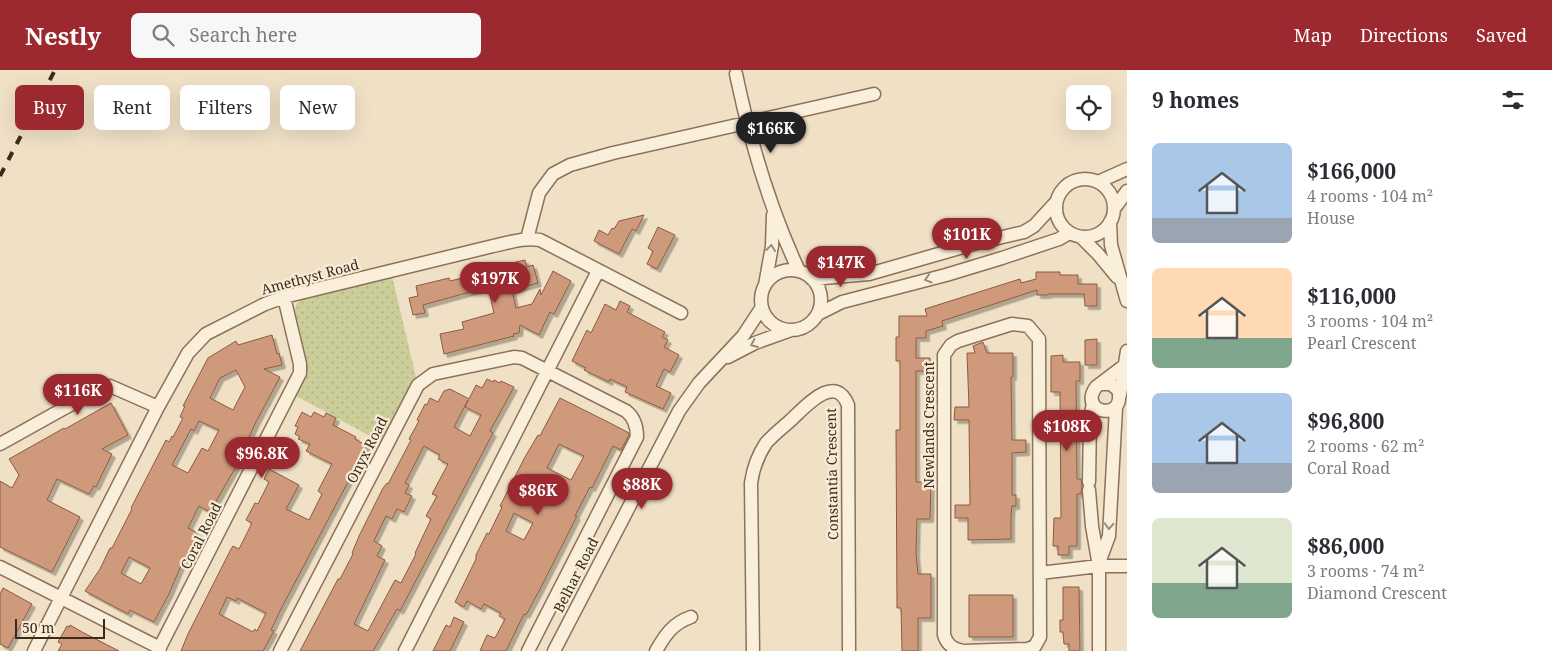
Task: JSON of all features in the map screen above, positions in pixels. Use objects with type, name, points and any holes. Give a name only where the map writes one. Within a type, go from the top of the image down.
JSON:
[{"type":"street","points":[[736,74],[746,123],[773,210],[798,271]]},
{"type":"street","points":[[527,239],[539,193],[553,174],[570,164],[874,94]]},
{"type":"street","points":[[1098,182],[1127,169]]},
{"type":"street","points":[[812,279],[869,274],[977,242],[1024,232],[1034,226],[1056,202],[1066,186],[1076,180],[1087,179],[1098,182],[1106,188],[1112,196],[1114,210]]},
{"type":"street","points":[[773,210],[772,246],[761,295],[762,307],[769,321],[775,326],[796,330],[809,325],[818,314],[842,302],[984,263],[1058,239],[1075,235],[1092,237],[1103,231],[1110,222],[1114,210],[1127,191]]},
{"type":"street","points":[[1056,202],[1057,216],[1062,226],[1098,254],[1122,282]]},
{"type":"street","points":[[1110,222],[1111,245],[1127,301]]},
{"type":"street","name":"Amethyst Road","points":[[34,651],[158,407],[188,353],[198,340],[206,334],[255,308],[284,297],[527,239],[540,240],[681,313]]},
{"type":"street","points":[[405,651],[598,271]]},
{"type":"street","points":[[765,284],[771,277],[780,272],[798,271],[812,279],[819,289],[821,302],[818,314]]},
{"type":"street","name":"Coral Road","points":[[0,566],[159,650],[300,373],[300,364],[284,297]]},
{"type":"street","name":"Belhar Road","points":[[554,651],[679,411],[698,383],[743,336],[762,307]]},
{"type":"street","name":"Newlands Crescent","points":[[1012,324],[1028,326],[1039,339],[1040,572],[1040,637],[1035,646],[1028,649],[963,651],[953,649],[948,643],[944,635],[944,354],[951,345],[958,341],[1012,324]]},
{"type":"street","name":"Belhar Road","points":[[719,361],[755,343],[790,330]]},
{"type":"street","points":[[1098,566],[1109,536],[1118,401],[1127,351]]},
{"type":"street","name":"Onyx Road","points":[[280,651],[418,385],[433,374],[510,357],[522,358],[629,413],[636,426],[636,438],[528,651]]},
{"type":"street","points":[[1099,651],[1098,566],[1089,486],[1090,419],[1093,391],[1125,365]]},
{"type":"street","points":[[1093,402],[1100,410],[1111,410],[1118,401],[1115,386],[1106,383],[1101,384]]},
{"type":"street","points":[[0,444],[88,395],[110,386],[158,407]]},
{"type":"street","name":"Constantia Crescent","points":[[753,651],[752,473],[766,443],[814,399],[832,391],[840,393],[848,405],[849,651]]},
{"type":"street","points":[[1040,572],[1098,566],[1127,566]]},
{"type":"street","points":[[656,651],[672,628],[681,620],[690,617]]},
{"type":"green space","points":[[392,276],[416,377],[381,442],[296,396],[305,377],[294,311],[297,303],[304,297]]},
{"type":"building","points":[[644,215],[636,231],[632,229],[619,254],[594,241],[599,230],[608,235],[619,221]]},
{"type":"building","points":[[658,227],[675,235],[657,269],[647,264],[653,251],[648,248]]},
{"type":"building","points":[[525,260],[527,267],[533,265],[538,283],[512,290],[516,308],[532,304],[540,289],[541,295],[553,271],[571,281],[554,314],[550,312],[539,335],[520,325],[519,333],[513,334],[514,336],[444,354],[440,334],[464,329],[462,322],[494,313],[488,287],[423,305],[425,313],[413,315],[409,298],[418,296],[416,286],[449,278],[450,281],[487,272],[486,269]]},
{"type":"building","points":[[1036,272],[1060,272],[1060,275],[1078,275],[1078,284],[1097,284],[1097,306],[1085,306],[1084,294],[1037,295],[1037,290],[942,321],[943,326],[926,331],[926,338],[916,338],[916,358],[930,358],[930,371],[916,371],[916,482],[931,482],[930,519],[917,519],[916,553],[918,574],[931,574],[931,618],[918,618],[918,651],[902,651],[901,608],[897,608],[896,430],[900,430],[900,361],[896,361],[896,337],[899,337],[899,316],[927,316],[925,309],[1020,279],[1021,283],[1036,279]]},
{"type":"building","points":[[620,301],[630,306],[627,312],[665,332],[662,337],[668,340],[664,347],[679,355],[670,372],[664,369],[656,386],[671,393],[663,409],[625,392],[627,387],[610,379],[609,382],[584,370],[586,368],[572,361],[587,330],[591,333],[605,304],[616,310]]},
{"type":"building","points":[[272,335],[282,365],[264,369],[280,377],[256,422],[234,470],[210,512],[199,506],[188,528],[198,533],[154,622],[130,610],[128,614],[85,591],[100,569],[110,548],[112,548],[166,440],[169,442],[173,437],[183,418],[180,417],[185,406],[183,406],[208,358],[236,341],[238,345]],"holes":[[[236,370],[245,387],[233,410],[210,398],[220,378]],[[199,421],[219,430],[208,451],[202,448],[188,473],[172,465],[191,429],[194,431]],[[129,557],[150,568],[141,584],[121,573]]]},
{"type":"building","points":[[1097,339],[1097,365],[1085,365],[1085,340]]},
{"type":"building","points":[[983,342],[987,353],[1013,353],[1013,377],[1011,377],[1012,440],[1026,440],[1026,452],[1012,453],[1012,495],[1016,495],[1016,506],[1012,506],[1011,539],[968,540],[968,518],[955,518],[955,505],[970,505],[969,420],[954,420],[955,407],[969,407],[967,353],[975,353],[973,346]]},
{"type":"building","points":[[1063,355],[1063,362],[1080,362],[1080,381],[1076,381],[1077,479],[1081,479],[1082,486],[1081,494],[1077,494],[1077,546],[1069,546],[1069,555],[1058,555],[1058,546],[1053,546],[1054,518],[1061,518],[1060,392],[1051,392],[1051,356]]},
{"type":"building","points":[[487,379],[500,383],[501,381],[514,387],[490,431],[493,433],[400,611],[397,609],[373,651],[300,651],[353,554],[360,534],[383,488],[388,484],[411,440],[409,439],[419,421],[417,420],[425,404],[427,405],[430,398],[438,402],[444,391],[450,389],[469,399],[476,385],[482,388]],"holes":[[[468,400],[465,407],[481,415],[470,436],[454,427]],[[424,446],[440,455],[438,459],[448,464],[432,494],[437,496],[426,516],[431,519],[416,554],[401,583],[395,580],[368,631],[354,624],[385,560],[377,556],[382,546],[374,541],[386,516],[392,519],[397,509],[404,512],[412,496],[405,493],[409,485],[405,483]]]},
{"type":"building","points":[[560,398],[629,433],[629,435],[621,450],[613,446],[506,651],[480,651],[487,635],[495,638],[505,619],[499,616],[501,613],[484,604],[481,609],[467,601],[464,607],[455,602],[476,559],[476,555],[487,533],[489,534],[502,507],[500,506],[525,457],[538,435],[540,436]],"holes":[[[559,444],[584,456],[571,480],[547,468]],[[514,513],[533,523],[524,540],[506,531]]]},
{"type":"building","points":[[111,403],[128,435],[102,449],[112,454],[96,487],[94,486],[89,494],[57,479],[47,500],[80,517],[52,572],[0,547],[0,481],[12,488],[19,475],[9,459]]},
{"type":"building","points":[[302,412],[311,417],[314,412],[324,417],[326,413],[336,418],[333,425],[356,437],[355,439],[367,446],[282,607],[271,630],[274,631],[263,651],[181,651],[231,549],[233,546],[239,549],[252,523],[246,520],[255,503],[258,504],[269,482],[264,479],[269,469],[299,485],[286,509],[309,520],[322,494],[318,491],[332,464],[306,451],[310,444],[298,439],[300,437],[295,434],[298,427],[295,426]],"holes":[[[227,597],[236,601],[237,598],[266,613],[257,631],[255,629],[253,632],[219,614]]]},
{"type":"building","points":[[1063,587],[1079,587],[1080,651],[1069,651],[1069,644],[1064,644],[1063,632],[1060,632],[1060,620],[1063,620]]},
{"type":"building","points":[[3,588],[32,604],[8,648],[0,644],[0,594]]},
{"type":"building","points":[[969,595],[1013,595],[1013,637],[969,637]]},
{"type":"building","points":[[454,617],[464,622],[450,651],[433,651],[446,625],[450,627]]},
{"type":"building","points":[[70,625],[119,651],[58,651],[62,644],[58,642],[67,626],[69,627]]},
{"type":"railway","points":[[0,176],[55,70]]}]
